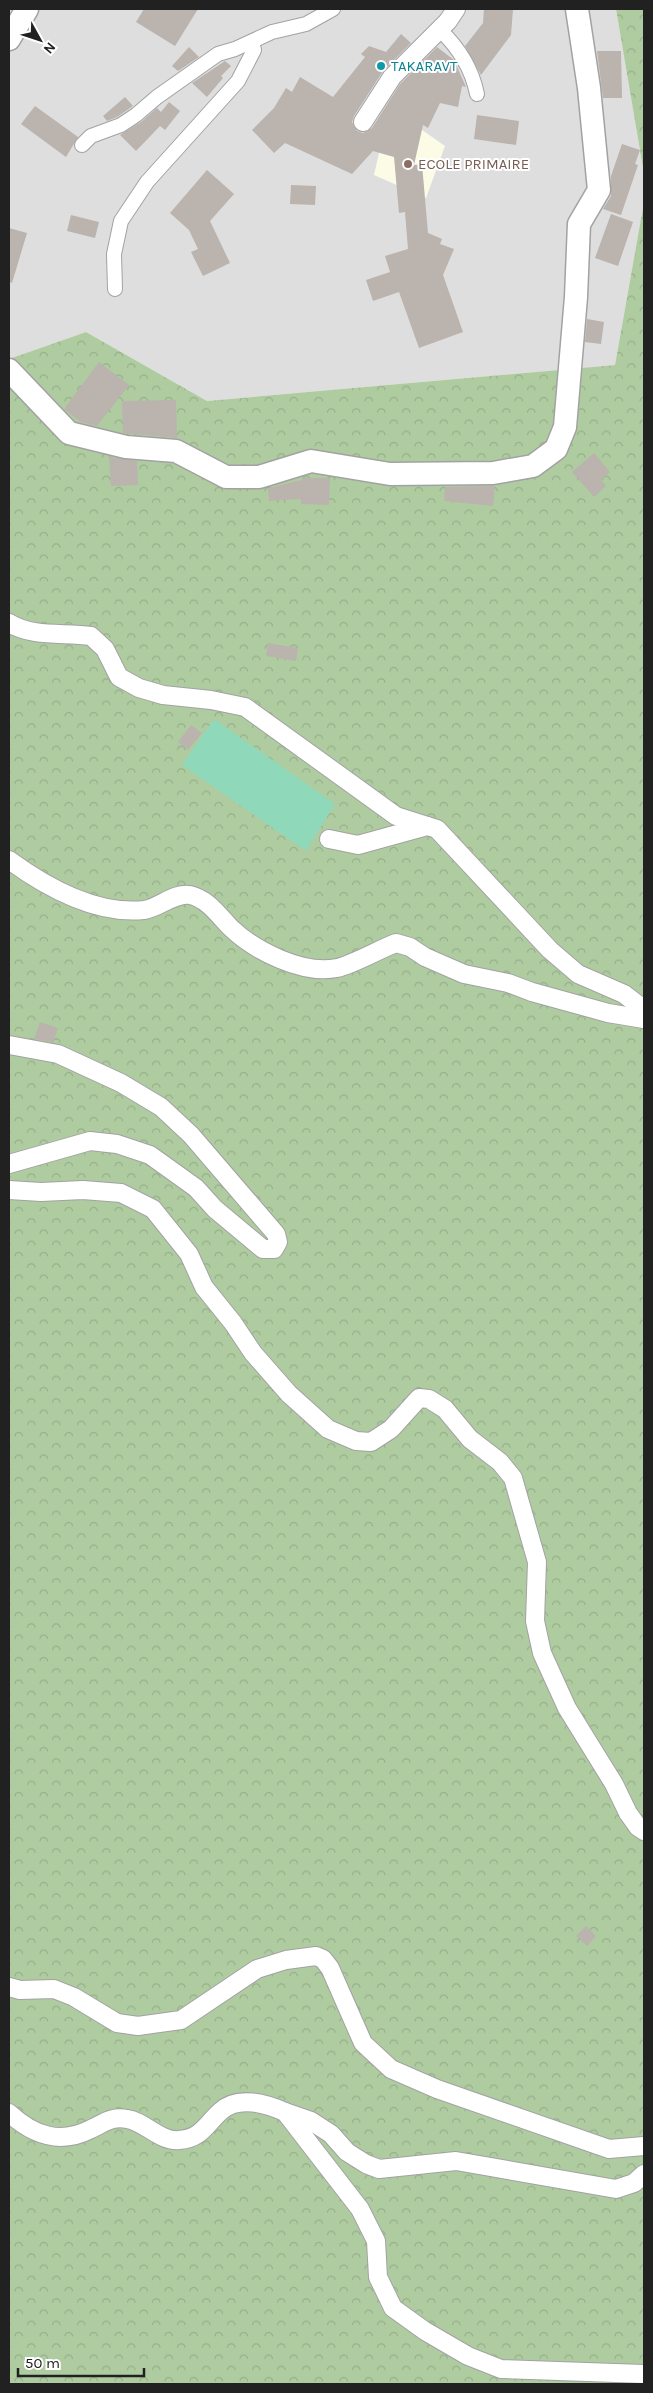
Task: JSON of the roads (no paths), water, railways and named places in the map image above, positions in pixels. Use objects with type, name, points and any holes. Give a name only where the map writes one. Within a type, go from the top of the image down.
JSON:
[{"type":"street","points":[[9,39],[27,9]]},
{"type":"street","points":[[82,145],[91,136],[122,125],[157,97],[218,54],[252,42],[272,32],[306,24],[333,9]]},
{"type":"street","points":[[363,122],[392,77],[440,30],[456,9]]},
{"type":"street","points":[[9,370],[70,433],[126,447],[176,451],[226,477],[260,477],[311,461],[390,474],[493,473],[533,466],[556,449],[565,427],[576,297],[579,224],[599,190],[589,88],[577,9]]},
{"type":"street","points":[[440,30],[451,40],[473,75],[477,94]]},
{"type":"street","points":[[115,289],[114,254],[121,221],[147,182],[238,82],[254,50],[252,42]]},
{"type":"street","points":[[9,623],[19,629],[38,634],[91,636],[105,649],[119,677],[139,688],[163,694],[211,700],[245,707],[396,816],[437,828],[550,950],[578,974],[624,994],[637,1004],[644,1015]]},
{"type":"street","points":[[330,839],[358,845],[428,826]]},
{"type":"street","points":[[9,860],[37,881],[88,903],[123,911],[146,910],[180,896],[190,895],[206,901],[234,931],[253,946],[296,965],[318,970],[338,968],[396,943],[410,947],[426,957],[464,974],[508,982],[532,992],[608,1014],[644,1019]]},
{"type":"street","points":[[9,1045],[58,1054],[121,1083],[161,1107],[191,1135],[276,1234],[278,1242],[274,1248],[263,1249],[215,1209],[196,1188],[150,1155],[117,1144],[90,1141],[9,1164]]},
{"type":"street","points":[[9,1190],[41,1192],[84,1190],[121,1193],[153,1209],[189,1254],[204,1287],[233,1323],[253,1353],[289,1394],[328,1429],[356,1441],[371,1442],[391,1429],[419,1398],[429,1399],[445,1409],[470,1439],[500,1462],[513,1478],[537,1562],[536,1622],[542,1653],[567,1708],[614,1784],[628,1813],[638,1827],[644,1831]]},
{"type":"street","points":[[9,1987],[20,1990],[54,1989],[74,1997],[117,2023],[138,2026],[160,2024],[180,2020],[257,1969],[286,1960],[316,1956],[323,1959],[330,1968],[363,2043],[391,2069],[436,2088],[609,2149],[644,2146]]},
{"type":"street","points":[[9,2113],[37,2132],[54,2138],[66,2138],[91,2130],[109,2118],[128,2118],[148,2130],[177,2141],[197,2136],[222,2110],[232,2104],[268,2104],[311,2121],[331,2134],[347,2152],[366,2164],[379,2169],[456,2161],[616,2189],[634,2183],[644,2174]]},
{"type":"street","points":[[285,2112],[360,2209],[376,2241],[378,2277],[393,2308],[425,2331],[468,2356],[501,2369],[644,2374]]},
{"type":"place","name":"TAKARAVT","points":[[381,66]]},
{"type":"place","name":"ECOLE PRIMAIRE","points":[[408,164]]}]
